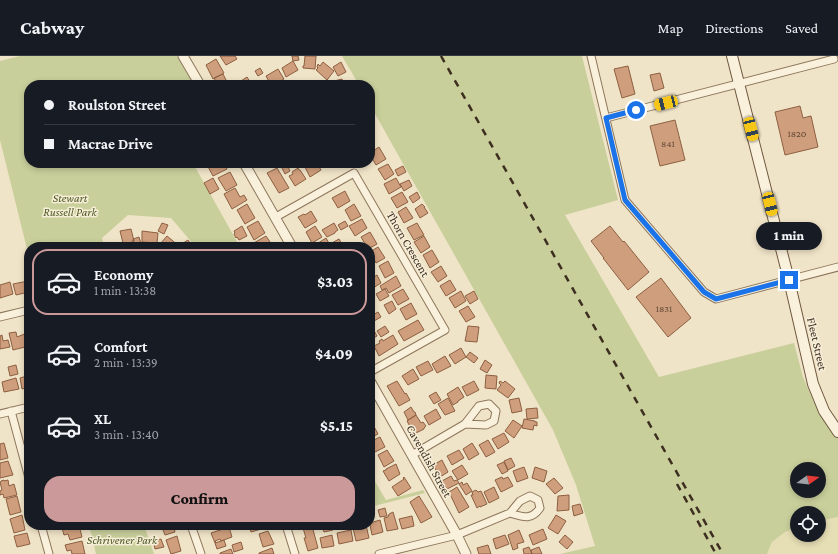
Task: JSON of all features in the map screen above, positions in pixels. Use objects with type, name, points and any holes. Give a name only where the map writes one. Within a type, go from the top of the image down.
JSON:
[{"type":"main road","name":"Fleet Street","points":[[732,56],[789,280],[813,384],[824,411],[838,432]]},
{"type":"street","points":[[183,56],[197,80]]},
{"type":"street","points":[[591,56],[625,200],[704,292],[716,299],[838,268]]},
{"type":"street","points":[[606,118],[834,59]]},
{"type":"street","points":[[247,168],[289,242]]},
{"type":"street","name":"Thorn Crescent","points":[[276,217],[354,173],[445,330],[375,369]]},
{"type":"street","points":[[0,316],[24,311]]},
{"type":"street","name":"Cavendish Street","points":[[375,390],[457,535],[466,554]]},
{"type":"street","points":[[0,414],[24,407]]},
{"type":"street","points":[[11,411],[24,459]]},
{"type":"street","points":[[412,455],[465,424]]},
{"type":"street","points":[[379,554],[457,535],[510,514]]},
{"type":"street","points":[[42,530],[49,554]]},
{"type":"street","points":[[193,530],[201,554]]},
{"type":"street","points":[[288,530],[295,554]]},
{"type":"shaded area","points":[[838,517],[838,554],[767,554],[772,542],[790,530],[790,542],[826,542],[826,520]]},
{"type":"green space","name":"Stewart Russell Park","points":[[20,56],[177,56],[191,80],[24,80],[24,168],[196,168],[237,242],[191,242],[171,218],[128,215],[102,238],[103,242],[25,242],[0,140],[0,61]]},
{"type":"green space","points":[[342,56],[582,56],[618,200],[565,215],[659,377],[794,343],[803,377],[814,402],[838,433],[838,517],[826,520],[826,506],[790,506],[790,530],[772,542],[767,554],[560,554],[595,546],[576,485],[553,430],[375,114],[375,80],[356,80]]},
{"type":"green space","points":[[375,481],[386,500],[423,490],[425,493],[375,506]]},
{"type":"green space","name":"Schrivener Park","points":[[90,530],[146,530],[154,554],[96,554]]},
{"type":"building","points":[[220,56],[235,56],[237,59],[226,65]]},
{"type":"building","points":[[292,56],[298,56],[299,60],[293,61]]},
{"type":"building","points":[[305,56],[316,56],[315,69],[303,68]]},
{"type":"building","points":[[216,59],[224,73],[213,79],[206,65]]},
{"type":"building","points":[[293,61],[298,70],[286,77],[282,68]]},
{"type":"building","points":[[323,62],[334,71],[327,80],[316,70],[318,68],[318,64],[320,66]]},
{"type":"building","points":[[341,62],[346,72],[338,76],[333,67]]},
{"type":"building","points":[[628,66],[635,94],[622,98],[614,69]]},
{"type":"building","points":[[260,68],[263,73],[258,76],[255,71]]},
{"type":"building","points":[[278,69],[284,79],[268,80],[266,76]]},
{"type":"building","points":[[660,73],[664,88],[654,91],[650,75]]},
{"type":"building","points":[[223,74],[226,80],[215,80],[214,78]]},
{"type":"building","points":[[800,106],[803,118],[811,116],[818,147],[785,155],[775,112]]},
{"type":"building","points":[[675,120],[685,160],[660,166],[650,126]]},
{"type":"building","points":[[379,147],[386,159],[376,165],[375,163],[375,150]]},
{"type":"building","points":[[388,164],[394,174],[385,180],[378,169]]},
{"type":"building","points":[[403,166],[406,172],[398,176],[395,170]]},
{"type":"building","points":[[209,168],[226,168],[227,169],[213,176]]},
{"type":"building","points":[[277,168],[289,188],[279,193],[267,173]]},
{"type":"building","points":[[282,168],[288,168],[290,171],[285,174]]},
{"type":"building","points":[[298,168],[306,179],[295,186],[289,176]]},
{"type":"building","points":[[306,168],[320,168],[321,170],[310,177]]},
{"type":"building","points":[[230,172],[237,185],[226,191],[218,178]]},
{"type":"building","points":[[213,178],[219,189],[210,194],[204,183]]},
{"type":"building","points":[[396,178],[401,187],[389,194],[384,184]]},
{"type":"building","points":[[409,180],[412,186],[404,191],[400,184]]},
{"type":"building","points":[[235,188],[240,197],[244,195],[247,200],[232,209],[224,194]]},
{"type":"building","points":[[345,191],[350,201],[338,208],[332,198]]},
{"type":"building","points":[[402,192],[408,202],[397,208],[391,198]]},
{"type":"building","points":[[417,192],[420,198],[413,203],[409,197]]},
{"type":"building","points":[[247,204],[255,218],[245,224],[237,210]]},
{"type":"building","points":[[354,204],[361,216],[351,221],[345,210]]},
{"type":"building","points":[[422,204],[428,213],[420,218],[415,209]]},
{"type":"building","points":[[406,207],[413,218],[404,223],[398,212]]},
{"type":"building","points":[[311,211],[317,221],[305,228],[298,217]]},
{"type":"building","points":[[362,219],[367,228],[355,236],[349,226]]},
{"type":"building","points":[[258,221],[265,233],[254,240],[247,227]]},
{"type":"building","points":[[345,221],[348,226],[341,230],[338,225]]},
{"type":"building","points":[[162,223],[168,225],[164,234],[158,231]]},
{"type":"building","points":[[334,223],[338,230],[327,237],[322,230]]},
{"type":"building","points":[[417,223],[424,235],[414,240],[407,228]]},
{"type":"building","points":[[242,226],[247,236],[239,240],[237,237],[236,238],[234,231]]},
{"type":"building","points":[[315,226],[322,237],[311,242],[306,232]]},
{"type":"building","points":[[610,226],[649,272],[628,290],[591,241]]},
{"type":"building","points":[[131,229],[134,241],[123,242],[120,231]]},
{"type":"building","points":[[142,231],[158,233],[157,242],[142,242]]},
{"type":"building","points":[[370,232],[377,244],[375,245],[375,242],[364,242],[361,237]]},
{"type":"building","points":[[167,236],[174,242],[162,242]]},
{"type":"building","points":[[266,236],[270,242],[256,242]]},
{"type":"building","points":[[424,236],[430,247],[421,253],[414,242]]},
{"type":"building","points":[[139,237],[140,242],[134,242],[133,239]]},
{"type":"building","points":[[326,238],[328,242],[320,242]]},
{"type":"building","points":[[339,239],[341,242],[334,242]]},
{"type":"building","points":[[378,247],[385,258],[376,263],[375,261],[375,249]]},
{"type":"building","points":[[432,250],[439,262],[430,268],[423,255]]},
{"type":"building","points":[[388,261],[394,273],[385,278],[379,266]]},
{"type":"building","points":[[441,266],[447,276],[438,282],[431,272]]},
{"type":"building","points":[[377,275],[381,283],[375,287],[375,276]]},
{"type":"building","points":[[396,276],[401,286],[389,293],[386,288],[382,290],[380,286]]},
{"type":"building","points":[[661,278],[691,318],[668,337],[636,297]]},
{"type":"building","points":[[450,280],[456,290],[446,296],[440,286]]},
{"type":"building","points":[[10,282],[13,294],[0,298],[0,285]]},
{"type":"building","points":[[24,282],[24,293],[16,295],[13,284]]},
{"type":"building","points":[[385,289],[389,296],[380,301],[376,294]]},
{"type":"building","points":[[403,289],[409,299],[398,305],[392,295]]},
{"type":"building","points":[[461,291],[466,301],[455,308],[449,298]]},
{"type":"building","points":[[474,291],[478,299],[470,304],[465,296]]},
{"type":"building","points":[[392,301],[396,309],[389,314],[384,305]]},
{"type":"building","points":[[411,303],[417,314],[406,320],[400,309]]},
{"type":"building","points":[[468,306],[475,317],[466,322],[459,311]]},
{"type":"building","points":[[378,312],[381,317],[375,320],[375,314]]},
{"type":"building","points":[[418,320],[424,330],[404,341],[398,331]]},
{"type":"building","points":[[385,326],[389,332],[381,337],[377,331]]},
{"type":"building","points":[[468,326],[479,327],[477,342],[465,341]]},
{"type":"building","points":[[16,332],[17,337],[24,334],[24,347],[13,350],[9,333]]},
{"type":"building","points":[[2,335],[3,341],[8,340],[10,347],[0,349],[0,336]]},
{"type":"building","points":[[393,335],[398,344],[379,356],[375,346],[380,343],[379,341],[382,339],[383,341]]},
{"type":"building","points":[[461,348],[466,357],[455,364],[449,355]]},
{"type":"building","points":[[470,352],[478,358],[474,363],[466,357]]},
{"type":"building","points":[[445,356],[451,366],[437,373],[432,364]]},
{"type":"building","points":[[485,360],[492,365],[487,373],[480,369]]},
{"type":"building","points":[[428,361],[433,370],[421,376],[416,367]]},
{"type":"building","points":[[16,365],[18,374],[10,376],[8,367]]},
{"type":"building","points":[[413,369],[419,379],[408,385],[402,376]]},
{"type":"building","points":[[486,375],[497,376],[496,389],[485,388]]},
{"type":"building","points":[[24,377],[24,388],[22,389],[20,378]]},
{"type":"building","points":[[16,378],[19,389],[4,392],[2,382]]},
{"type":"building","points":[[397,381],[410,400],[399,406],[387,386]]},
{"type":"building","points":[[474,381],[479,390],[467,396],[462,387]]},
{"type":"building","points":[[500,381],[503,383],[505,381],[515,389],[508,398],[497,390],[501,385],[499,383]]},
{"type":"building","points":[[458,387],[464,397],[453,405],[447,394]]},
{"type":"building","points":[[436,392],[441,400],[434,404],[429,396]]},
{"type":"building","points":[[448,398],[455,411],[445,415],[438,404]]},
{"type":"building","points":[[519,398],[522,411],[512,413],[509,400]]},
{"type":"building","points":[[411,407],[416,415],[408,420],[404,412]]},
{"type":"building","points":[[537,408],[538,418],[527,419],[526,409]]},
{"type":"building","points":[[436,409],[441,418],[429,425],[424,416]]},
{"type":"building","points":[[416,415],[421,423],[423,422],[426,426],[424,429],[414,434],[407,421]]},
{"type":"building","points":[[524,419],[537,422],[537,426],[534,425],[533,430],[522,428]]},
{"type":"building","points":[[513,420],[522,426],[514,438],[505,431]]},
{"type":"building","points":[[375,428],[378,434],[375,436]]},
{"type":"building","points":[[504,433],[509,442],[498,449],[492,439]]},
{"type":"building","points":[[380,437],[385,447],[375,452],[375,440]]},
{"type":"building","points":[[488,440],[495,452],[486,457],[479,445]]},
{"type":"building","points":[[4,443],[8,458],[0,460],[0,444]]},
{"type":"building","points":[[472,443],[479,454],[469,460],[463,449]]},
{"type":"building","points":[[387,450],[394,461],[384,467],[378,455]]},
{"type":"building","points":[[459,450],[464,458],[452,465],[447,456]]},
{"type":"building","points":[[511,458],[515,466],[508,470],[504,461]]},
{"type":"building","points":[[442,460],[448,472],[440,477],[433,465]]},
{"type":"building","points":[[8,461],[13,475],[0,478],[0,463]]},
{"type":"building","points":[[504,462],[508,471],[502,474],[497,465]]},
{"type":"building","points":[[396,464],[400,474],[389,481],[383,471]]},
{"type":"building","points":[[462,465],[468,474],[458,480],[452,471]]},
{"type":"building","points":[[524,467],[528,478],[517,482],[513,471]]},
{"type":"building","points":[[535,467],[547,471],[544,482],[532,478]]},
{"type":"building","points":[[451,476],[454,481],[457,480],[459,483],[447,489],[442,481]]},
{"type":"building","points":[[404,477],[411,488],[398,496],[392,487],[404,479]]},
{"type":"building","points":[[502,477],[503,479],[508,477],[513,486],[501,492],[495,480]]},
{"type":"building","points":[[554,478],[563,488],[555,494],[546,484]]},
{"type":"building","points":[[8,480],[9,486],[14,484],[17,495],[4,498],[3,494],[0,495],[0,491],[2,490],[0,482]]},
{"type":"building","points":[[462,482],[463,485],[467,483],[472,491],[466,495],[459,484]]},
{"type":"building","points":[[457,487],[469,507],[459,513],[449,492]]},
{"type":"building","points":[[494,487],[499,498],[489,503],[484,492]]},
{"type":"building","points":[[476,490],[478,492],[481,491],[487,504],[477,508],[471,495],[473,495],[472,492]]},
{"type":"building","points":[[569,495],[569,510],[557,511],[558,496]]},
{"type":"building","points":[[17,496],[21,512],[10,515],[6,499]]},
{"type":"building","points":[[419,496],[432,517],[421,523],[410,502]]},
{"type":"building","points":[[580,504],[583,513],[574,516],[572,506]]},
{"type":"building","points":[[385,508],[387,516],[380,517],[378,510]]},
{"type":"building","points":[[393,512],[398,529],[387,531],[384,518],[388,517],[389,514]]},
{"type":"building","points":[[22,515],[25,530],[14,533],[10,519]]},
{"type":"building","points":[[556,515],[566,521],[558,534],[548,528]]},
{"type":"building","points":[[412,516],[414,526],[402,529],[399,519]]},
{"type":"building","points":[[380,520],[383,532],[372,535],[371,530],[375,530],[375,522]]},
{"type":"building","points":[[543,529],[547,539],[533,545],[529,535]]},
{"type":"building","points":[[63,530],[80,530],[82,537],[70,540],[68,534],[64,535]]},
{"type":"building","points":[[163,530],[174,530],[175,532],[165,535]]},
{"type":"building","points":[[220,530],[230,530],[232,537],[221,541],[220,539],[215,541],[215,543],[211,533]]},
{"type":"building","points":[[304,530],[313,530],[318,548],[308,551],[304,538],[306,538]]},
{"type":"building","points":[[351,530],[353,541],[339,544],[337,533]]},
{"type":"building","points":[[353,530],[367,530],[369,538],[356,541]]},
{"type":"building","points":[[519,530],[524,542],[517,544],[518,548],[513,550],[508,535]]},
{"type":"building","points":[[268,531],[274,544],[263,547],[259,534]]},
{"type":"building","points":[[27,533],[30,544],[17,547],[14,536]]},
{"type":"building","points":[[332,535],[334,546],[322,548],[320,538]]},
{"type":"building","points":[[505,535],[509,544],[496,549],[493,539]]},
{"type":"building","points":[[565,535],[573,542],[567,549],[559,542]]},
{"type":"building","points":[[177,536],[181,551],[171,554],[166,540]]},
{"type":"building","points":[[161,539],[164,547],[155,549],[153,541]]},
{"type":"building","points":[[224,540],[226,546],[217,549],[215,543]]},
{"type":"building","points":[[82,541],[85,554],[72,554],[71,550],[67,551],[65,545]]},
{"type":"building","points":[[241,542],[243,549],[234,552],[232,545]]},
{"type":"building","points":[[488,545],[491,554],[479,554],[477,548]]},
{"type":"building","points":[[529,547],[532,554],[524,554],[523,549]]},
{"type":"building","points":[[539,547],[542,554],[532,554],[531,550]]},
{"type":"building","points":[[272,548],[274,554],[259,554],[259,553]]},
{"type":"building","points":[[231,549],[233,554],[220,554],[220,553]]},
{"type":"waterway","points":[[94,211],[95,215]]},
{"type":"railway","points":[[441,56],[723,554]]},
{"type":"railway","points":[[677,484],[716,554]]},
{"type":"route","points":[[636,110],[606,118],[625,200],[704,292],[716,299],[789,280]]}]
